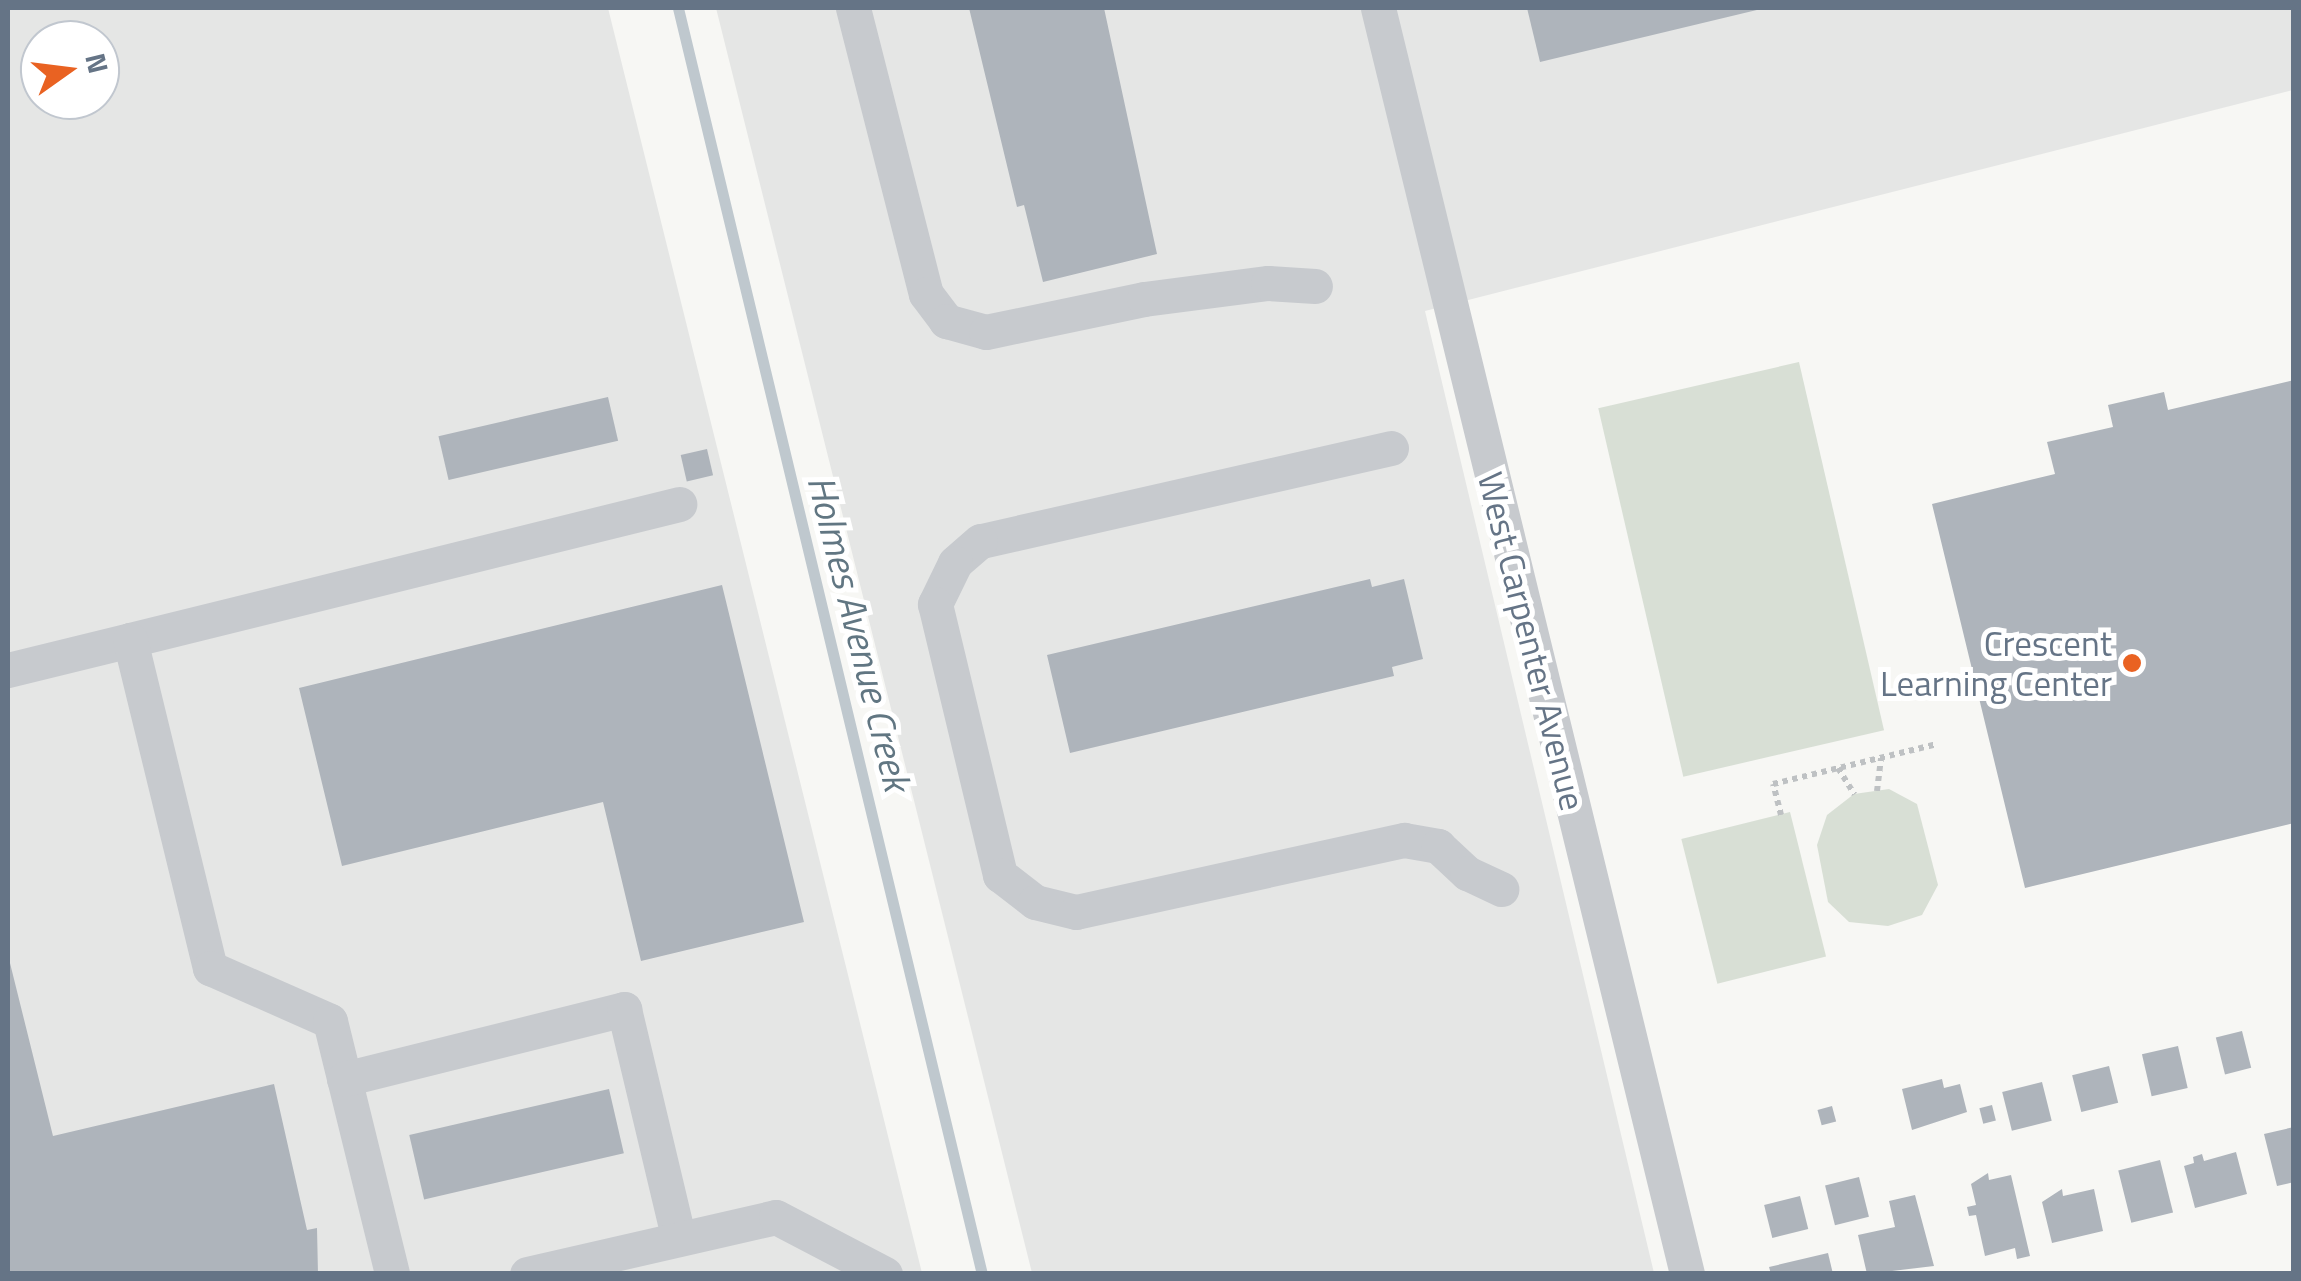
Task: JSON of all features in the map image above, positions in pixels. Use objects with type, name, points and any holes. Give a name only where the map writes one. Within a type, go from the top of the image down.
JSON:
[{"type":"street","points":[[853,8],[926,294],[946,321],[986,332],[1144,298],[1268,283],[1314,286]]},
{"type":"street","name":"West Carpenter Avenue","points":[[1378,8],[1687,1274]]},
{"type":"street","points":[[1391,448],[980,541],[956,563],[935,604],[1000,874],[1035,902],[1076,912],[1404,840],[1438,846],[1467,873],[1501,889]]},
{"type":"street","points":[[8,670],[679,504]]},
{"type":"street","points":[[130,640],[210,968],[330,1020],[392,1274]]},
{"type":"street","points":[[344,1079],[624,1009],[679,1238]]},
{"type":"street","points":[[527,1274],[776,1217],[885,1274]]},
{"type":"path","points":[[1781,815],[1774,784],[1937,744]]},
{"type":"path","points":[[1877,791],[1882,758]]},
{"type":"path","points":[[1838,768],[1854,794]]},
{"type":"shaded area","points":[[8,8],[608,8],[922,1273],[8,1273]]},
{"type":"shaded area","points":[[716,8],[2293,8],[2293,90],[1425,311],[1654,1273],[1032,1273]]},
{"type":"shaded area","points":[[1799,362],[1884,730],[1683,777],[1598,408]]},
{"type":"shaded area","points":[[1889,789],[1917,804],[1938,885],[1922,915],[1888,926],[1849,922],[1828,902],[1817,845],[1827,815],[1854,794]]},
{"type":"shaded area","points":[[1790,812],[1826,957],[1717,984],[1681,839]]},
{"type":"building","points":[[969,8],[1104,8],[1157,254],[1043,282],[1024,205],[1017,207]]},
{"type":"building","points":[[1527,8],[1761,8],[1761,9],[1540,62]]},
{"type":"building","name":"Crescent Learning Center","points":[[2294,380],[2294,823],[2025,888],[1932,504],[2055,474],[2047,442],[2113,427],[2108,405],[2164,392],[2168,410]]},
{"type":"building","points":[[608,397],[618,441],[449,480],[438,436]]},
{"type":"building","points":[[707,449],[713,475],[687,481],[681,455]]},
{"type":"building","points":[[1370,579],[1372,587],[1404,579],[1423,659],[1392,667],[1394,676],[1070,753],[1047,655]]},
{"type":"building","points":[[722,585],[804,922],[641,961],[603,802],[342,866],[299,688]]},
{"type":"building","points":[[8,955],[53,1136],[274,1084],[307,1230],[317,1228],[318,1274],[8,1274]]},
{"type":"building","points":[[2242,1031],[2251,1068],[2225,1074],[2216,1038]]},
{"type":"building","points":[[2178,1046],[2188,1088],[2152,1096],[2142,1054]]},
{"type":"building","points":[[2109,1066],[2118,1103],[2081,1112],[2072,1075]]},
{"type":"building","points":[[1942,1079],[1944,1088],[1960,1084],[1967,1112],[1912,1130],[1902,1089]]},
{"type":"building","points":[[2042,1082],[2052,1121],[2012,1131],[2002,1092]]},
{"type":"building","points":[[609,1089],[624,1153],[424,1199],[409,1135]]},
{"type":"building","points":[[1992,1105],[1996,1121],[1983,1124],[1979,1108]]},
{"type":"building","points":[[1832,1106],[1836,1121],[1822,1125],[1818,1110]]},
{"type":"building","points":[[2294,1127],[2294,1182],[2277,1186],[2264,1134]]},
{"type":"building","points":[[2236,1152],[2247,1194],[2195,1208],[2184,1166],[2194,1163],[2193,1157],[2202,1154],[2204,1161]]},
{"type":"building","points":[[2160,1160],[2173,1212],[2131,1223],[2118,1170]]},
{"type":"building","points":[[1988,1173],[1989,1180],[2011,1175],[2030,1256],[2017,1259],[2015,1248],[1985,1256],[1976,1215],[1969,1216],[1967,1207],[1976,1205],[1971,1184]]},
{"type":"building","points":[[1859,1177],[1869,1217],[1835,1225],[1825,1185]]},
{"type":"building","points":[[2062,1189],[2063,1196],[2094,1189],[2103,1231],[2052,1243],[2042,1202]]},
{"type":"building","points":[[1915,1195],[1934,1266],[1867,1274],[1858,1235],[1895,1227],[1889,1201]]},
{"type":"building","points":[[1800,1196],[1808,1229],[1772,1238],[1764,1205]]},
{"type":"building","points":[[1828,1253],[1833,1274],[1771,1274],[1769,1267]]},
{"type":"waterway","name":"Holmes Avenue Creek","points":[[678,8],[982,1274]]},
{"type":"place","name":"Crescent Learning Center","points":[[2132,663]]}]
